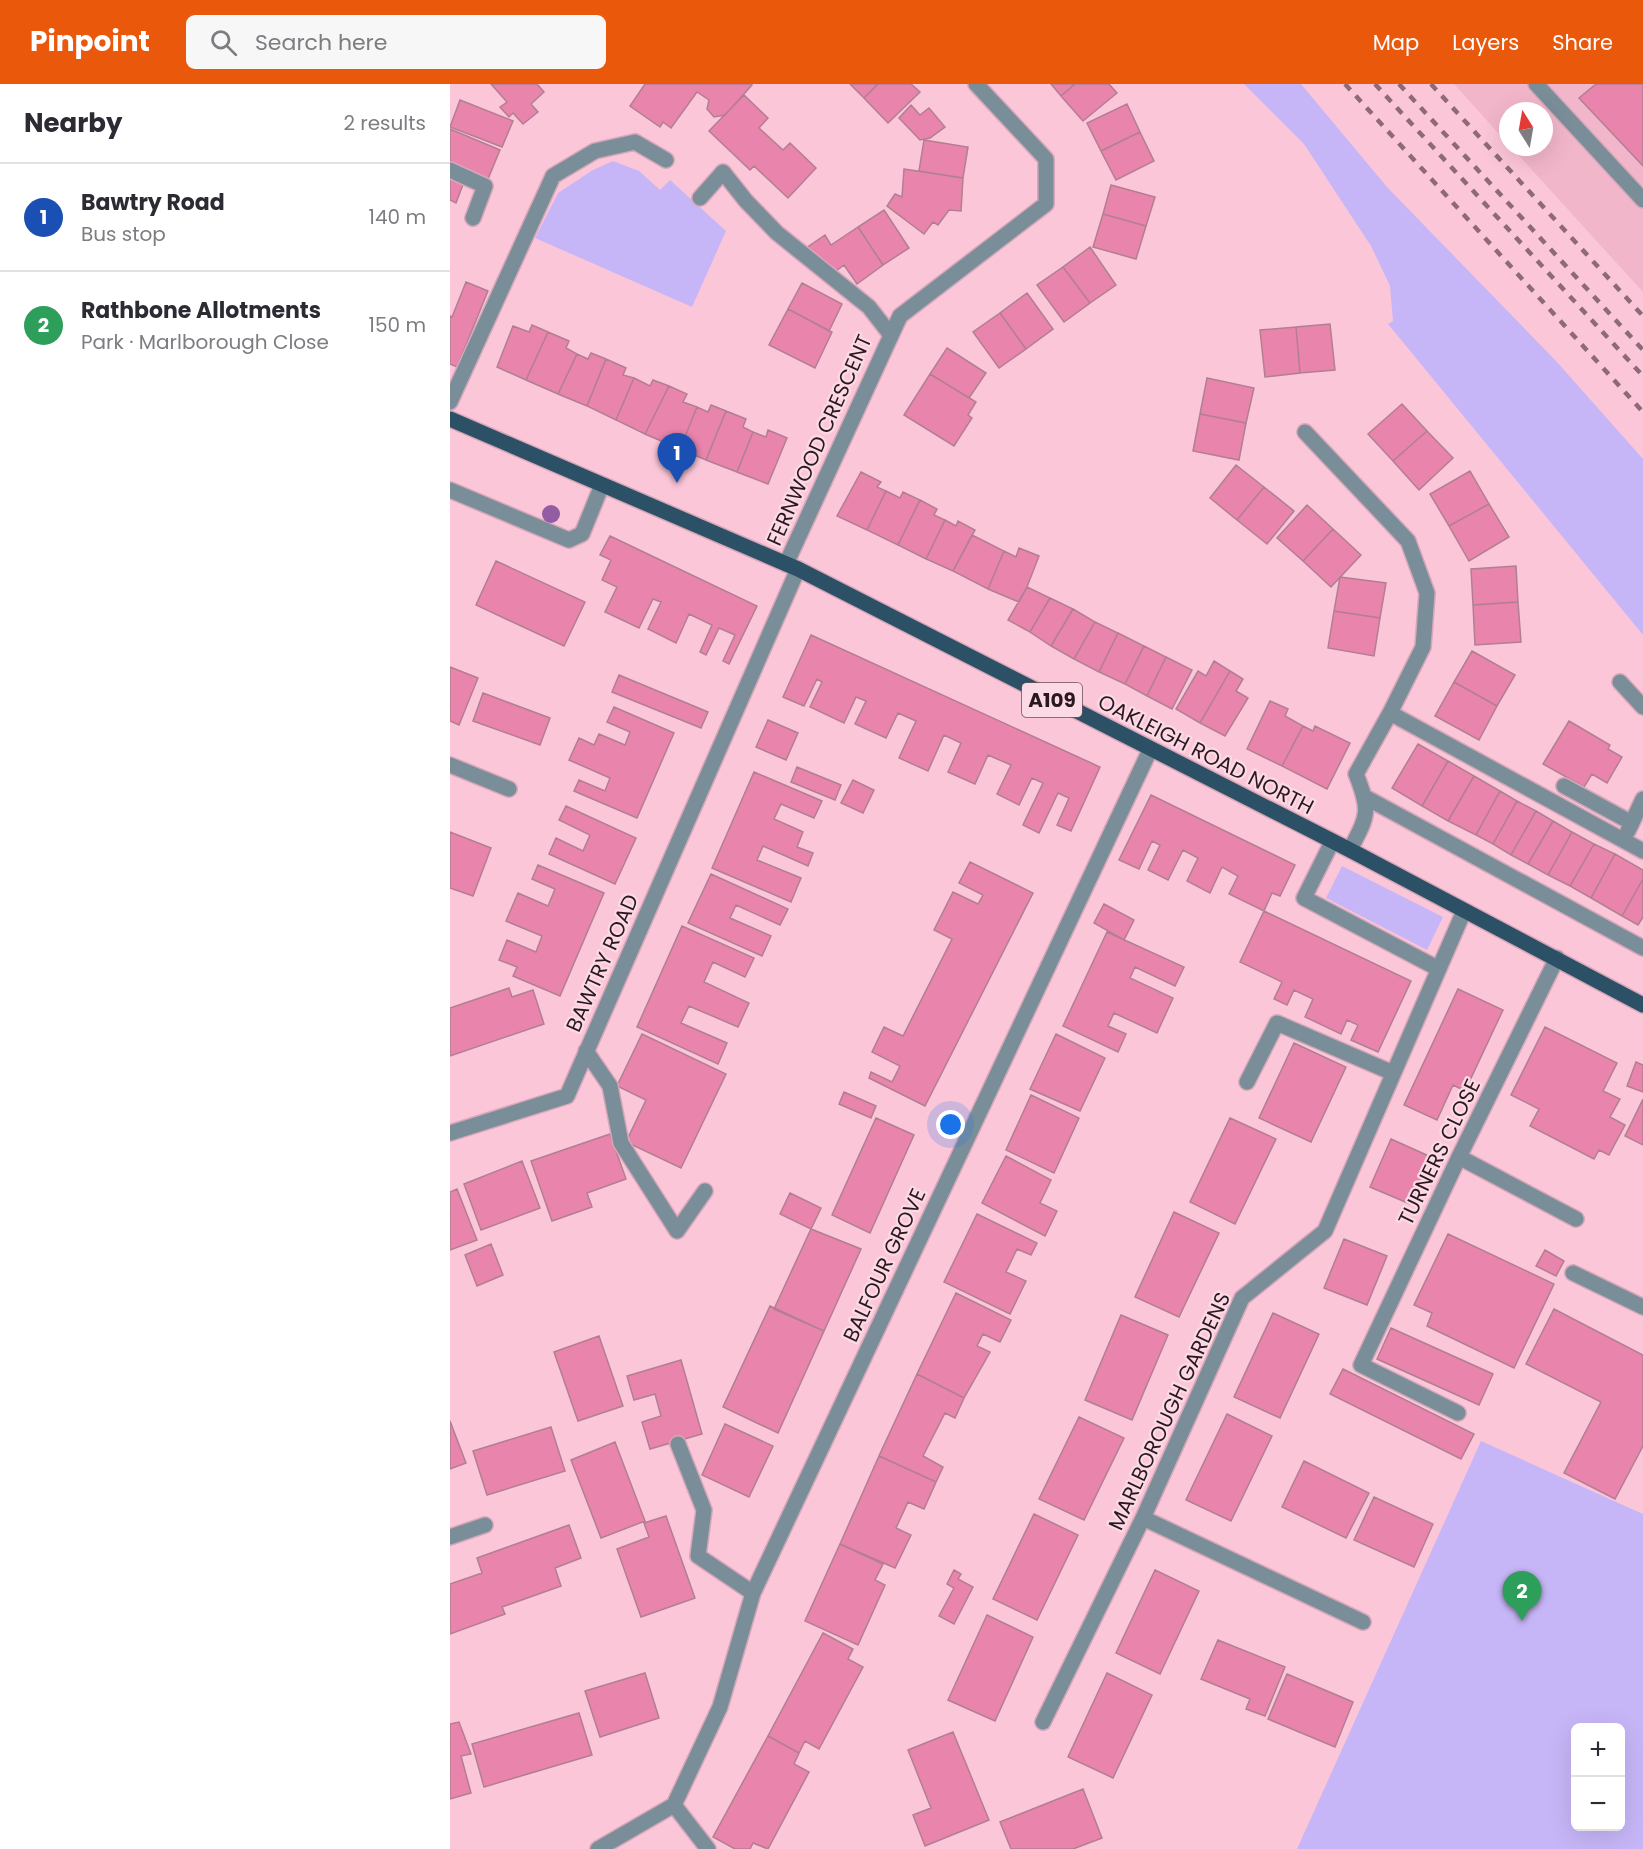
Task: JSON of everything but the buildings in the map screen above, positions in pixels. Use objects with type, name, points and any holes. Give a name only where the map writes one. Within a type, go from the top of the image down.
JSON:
[{"type":"main road","name":"OAKLEIGH ROAD NORTH","points":[[450,419],[792,566],[1350,850],[1643,1005]]},
{"type":"street","name":"FERNWOOD CRESCENT","points":[[792,566],[890,334],[900,316],[1046,204],[1046,159],[976,84]]},
{"type":"street","points":[[1536,84],[1643,200]]},
{"type":"street","points":[[450,402],[553,176],[595,151],[635,142],[666,160]]},
{"type":"street","points":[[450,170],[485,186],[473,219]]},
{"type":"street","name":"FERNWOOD CRESCENT","points":[[700,198],[723,172],[746,201],[777,233],[869,307],[890,334]]},
{"type":"street","points":[[1305,432],[1408,541],[1427,593],[1423,647],[1356,774],[1365,796],[1366,819],[1350,850]]},
{"type":"street","points":[[450,490],[569,540],[582,534],[602,485]]},
{"type":"street","name":"BAWTRY ROAD","points":[[450,1133],[567,1096],[792,566]]},
{"type":"street","points":[[1620,682],[1643,707]]},
{"type":"street","points":[[1390,713],[1643,851]]},
{"type":"street","name":"BALFOUR GROVE","points":[[674,1805],[720,1707],[753,1593],[1150,750]]},
{"type":"street","points":[[450,765],[509,789]]},
{"type":"street","points":[[1564,786],[1632,823]]},
{"type":"street","points":[[1365,796],[1643,948]]},
{"type":"street","points":[[1624,841],[1643,799]]},
{"type":"street","points":[[1332,842],[1304,898],[1437,968]]},
{"type":"street","name":"MARLBOROUGH GARDENS","points":[[1043,1722],[1143,1518],[1242,1298],[1324,1231],[1437,968],[1464,911]]},
{"type":"street","name":"TURNERS CLOSE","points":[[1458,1413],[1361,1365],[1459,1157],[1557,958]]},
{"type":"street","points":[[1247,1082],[1277,1023],[1392,1073]]},
{"type":"street","points":[[586,1052],[610,1086],[621,1143],[677,1231],[705,1191]]},
{"type":"street","points":[[1459,1157],[1576,1219]]},
{"type":"street","points":[[1574,1273],[1643,1307]]},
{"type":"street","points":[[678,1444],[704,1510],[698,1556],[753,1593]]},
{"type":"street","points":[[1143,1518],[1363,1622]]},
{"type":"street","points":[[450,1537],[485,1525]]},
{"type":"street","points":[[598,1849],[674,1805],[708,1849]]},
{"type":"shaded area","points":[[1244,84],[1301,84],[1387,187],[1557,362],[1643,459],[1643,635],[1388,324],[1393,321],[1390,286],[1371,246],[1304,144]]},
{"type":"shaded area","points":[[1454,84],[1643,84],[1643,292],[1519,156],[1553,156],[1553,102],[1499,102],[1499,134]]},
{"type":"shaded area","points":[[613,161],[639,171],[660,190],[670,180],[726,231],[692,307],[535,238],[558,193],[593,170]]},
{"type":"shaded area","points":[[1342,866],[1443,917],[1427,950],[1326,898]]},
{"type":"shaded area","points":[[1481,1441],[1643,1514],[1643,1849],[1297,1849]]},
{"type":"railway","points":[[1345,84],[1643,412]]},
{"type":"railway","points":[[1375,84],[1643,376]]},
{"type":"railway","points":[[1399,84],[1643,350]]},
{"type":"railway","points":[[1431,84],[1643,316]]},
{"type":"place","name":"Bawtry Road","points":[[677,483]]},
{"type":"place","name":"Rathbone Allotments","points":[[1522,1621]]}]
